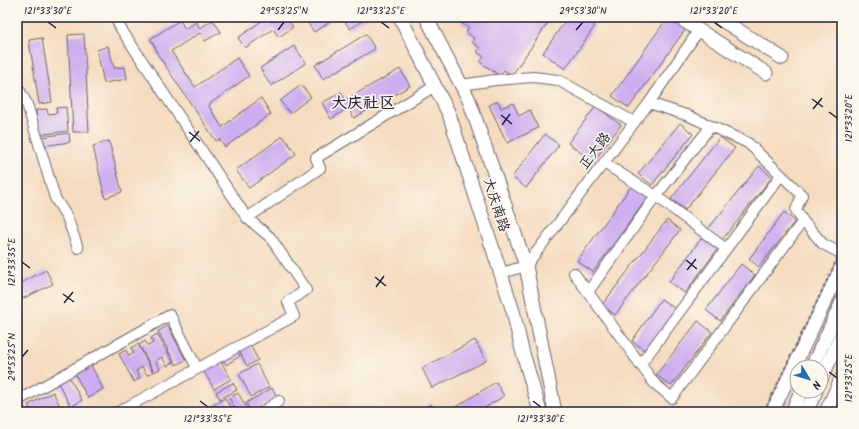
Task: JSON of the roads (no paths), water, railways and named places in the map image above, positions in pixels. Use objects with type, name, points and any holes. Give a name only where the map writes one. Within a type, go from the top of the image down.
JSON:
[{"type":"main road","name":"大庆南路","points":[[400,17],[449,114],[513,311],[521,346],[540,412]]},
{"type":"main road","name":"大庆南路","points":[[426,17],[469,100],[526,266],[555,412]]},
{"type":"main road","points":[[678,17],[766,73]]},
{"type":"main road","points":[[717,17],[782,58]]},
{"type":"main road","points":[[772,412],[842,266]]},
{"type":"main road","points":[[816,359],[842,302]]},
{"type":"main road","points":[[829,362],[842,334]]},
{"type":"main road","points":[[521,346],[531,412]]},
{"type":"main road","points":[[826,412],[842,377]]},
{"type":"main road","points":[[792,412],[798,399]]},
{"type":"main road","points":[[806,412],[812,399]]},
{"type":"street","points":[[114,17],[246,218],[270,237],[306,290],[288,302],[294,316],[118,412]]},
{"type":"street","name":"正大路","points":[[526,266],[649,103],[699,30]]},
{"type":"street","points":[[461,85],[495,80],[533,77],[558,80],[634,122]]},
{"type":"street","points":[[17,86],[27,104],[55,198],[67,217],[78,248]]},
{"type":"street","points":[[246,218],[320,168],[316,158],[435,86]]},
{"type":"street","points":[[649,103],[689,116],[748,143],[802,195],[796,210],[803,221],[823,244],[842,254]]},
{"type":"street","points":[[588,292],[656,196],[711,126]]},
{"type":"street","points":[[604,163],[656,196],[726,249]]},
{"type":"street","points":[[640,365],[781,175]]},
{"type":"street","points":[[574,273],[654,383],[672,398],[803,221]]},
{"type":"street","points":[[501,273],[526,266]]},
{"type":"street","points":[[17,401],[170,315],[197,368]]},
{"type":"street","points":[[262,412],[279,401]]},
{"type":"district","name":"大庆社区","points":[[363,103]]}]
